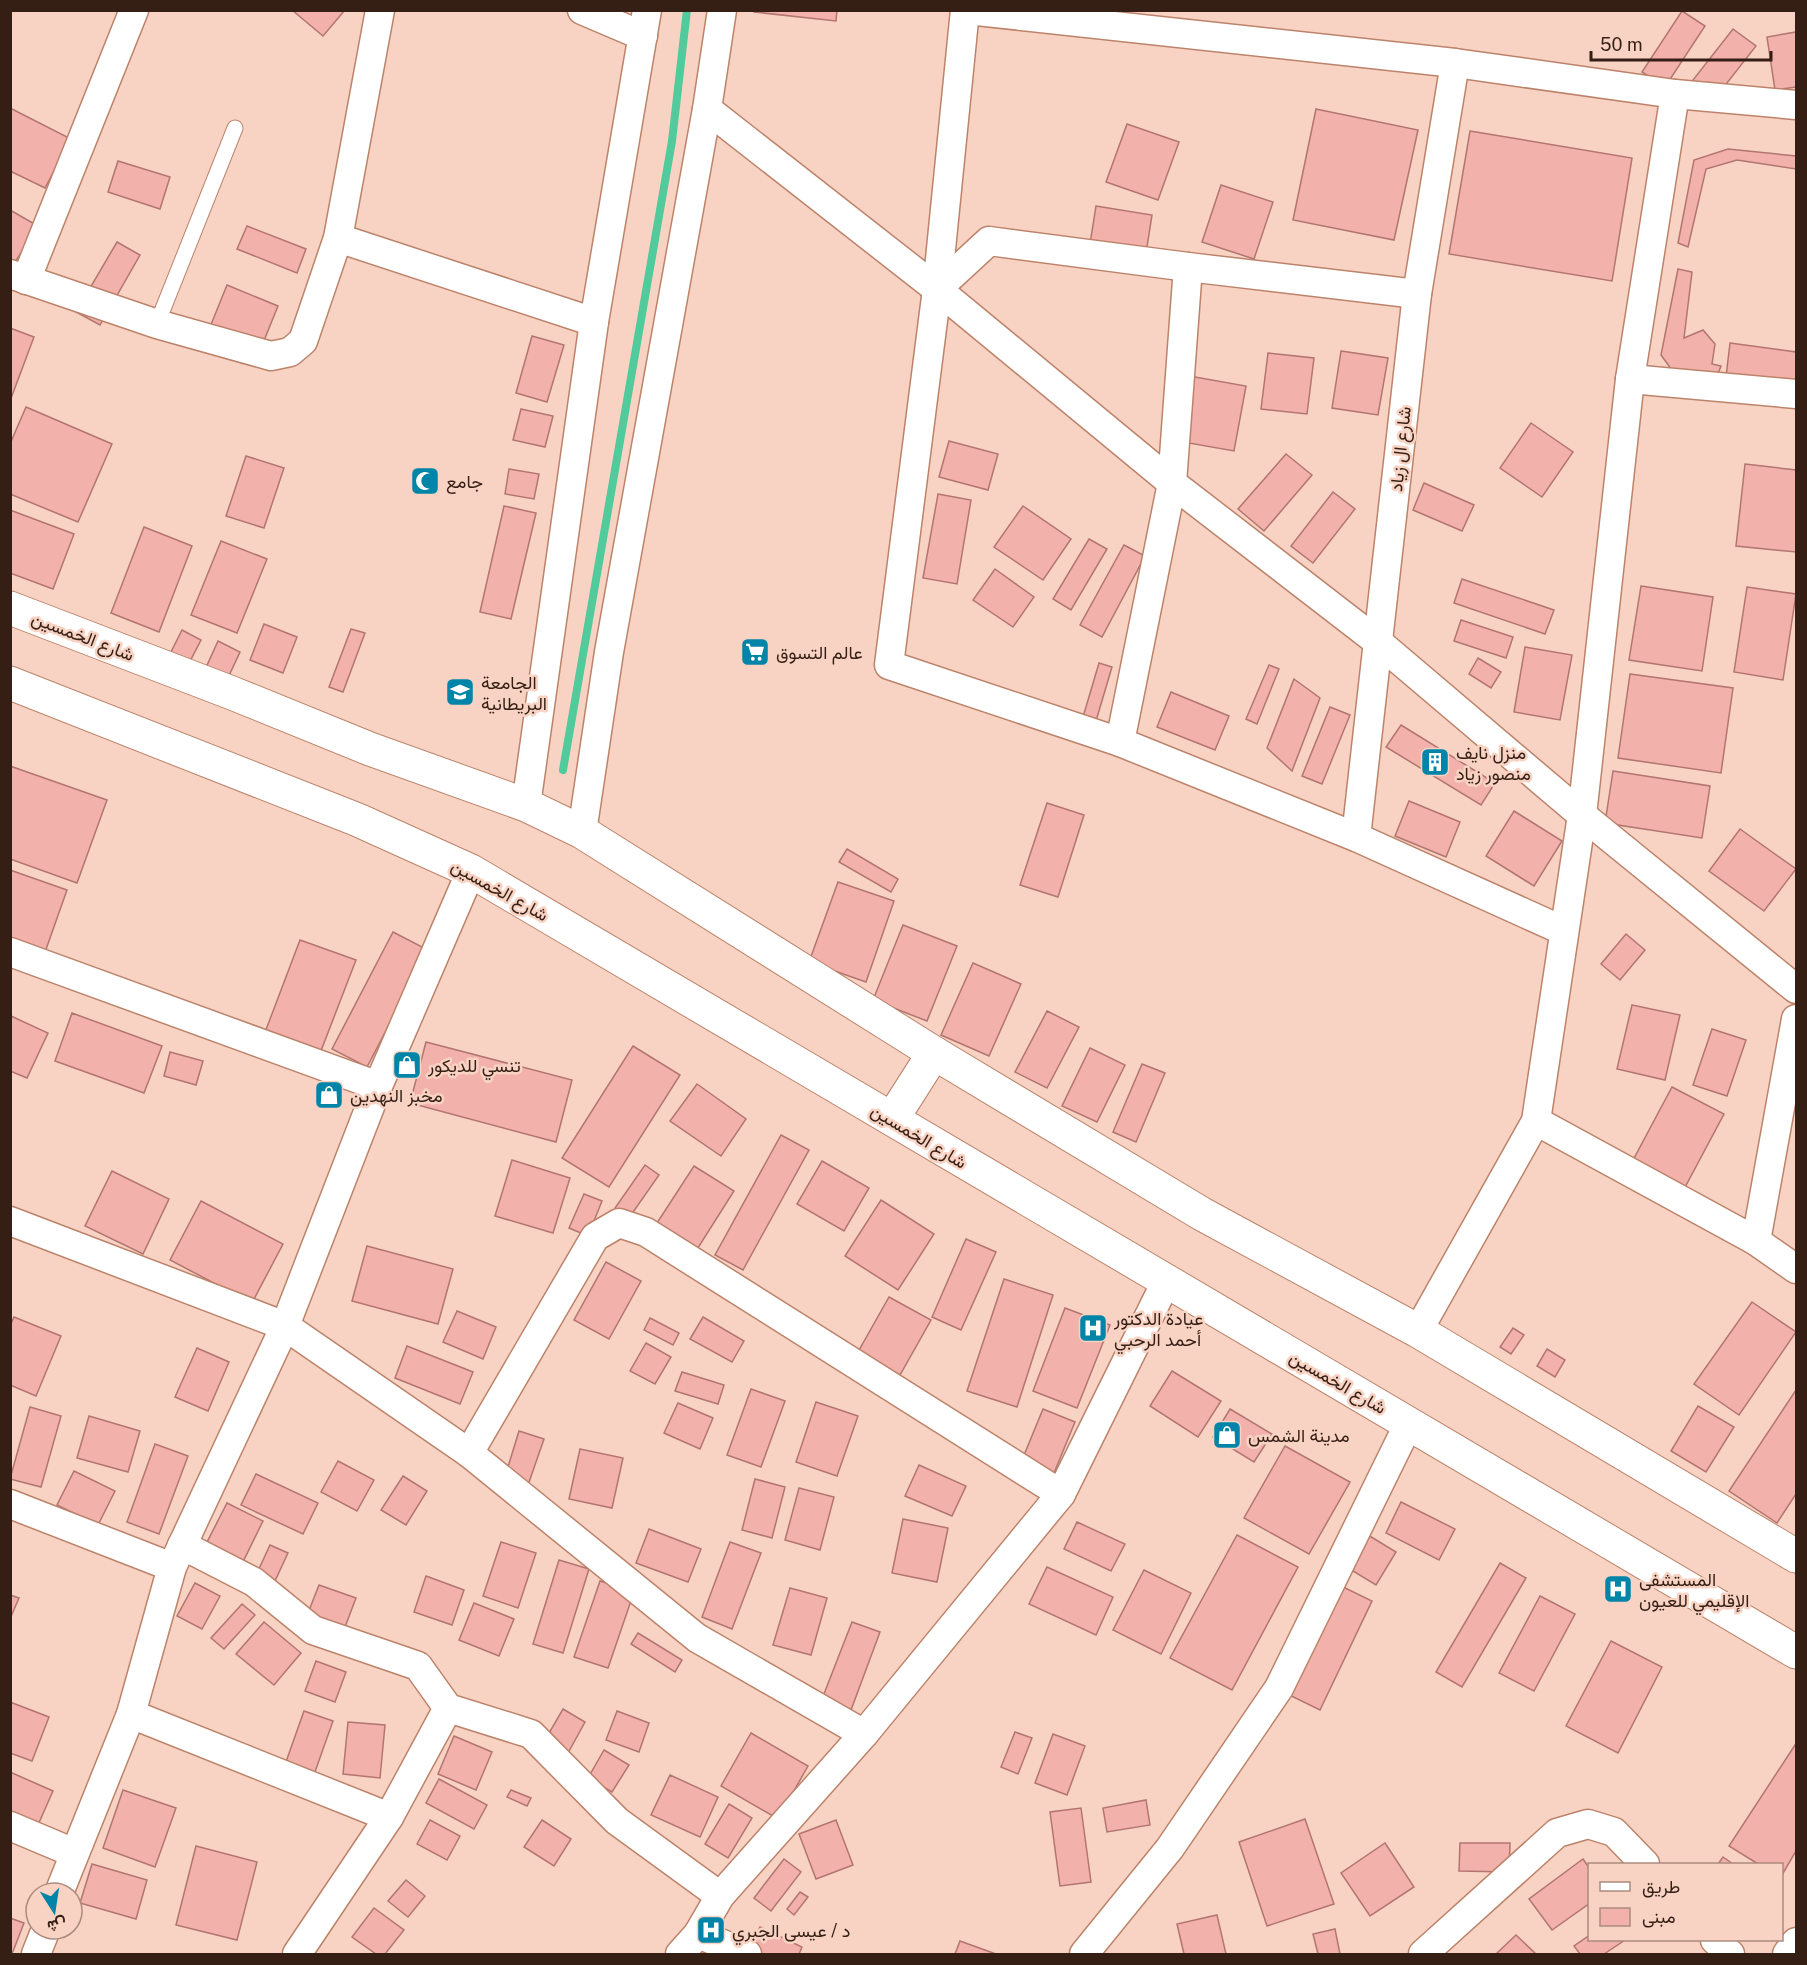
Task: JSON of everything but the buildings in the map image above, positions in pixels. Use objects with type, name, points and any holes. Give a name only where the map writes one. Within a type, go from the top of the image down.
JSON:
[{"type":"main road","name":"شارع الخمسين","points":[[10,609],[221,689],[370,749],[526,805],[582,832],[934,1053],[1202,1214],[1418,1331],[1797,1556]]},
{"type":"main road","name":"شارع الخمسين","points":[[10,683],[358,820],[471,871],[1797,1652]]},
{"type":"main road","points":[[892,1119],[934,1053]]},
{"type":"street","points":[[134,10],[18,277],[157,324],[272,356],[290,352],[303,341],[338,238],[380,10]]},
{"type":"street","points":[[526,805],[594,322],[645,23],[582,10]]},
{"type":"street","points":[[582,832],[609,652],[707,110],[722,10]]},
{"type":"street","points":[[1564,931],[1356,837],[1120,742],[889,665],[937,289],[966,10],[1455,63],[1676,94],[1797,105]]},
{"type":"street","name":"شارع ال زياد","points":[[1356,837],[1417,294],[1455,63]]},
{"type":"street","points":[[1418,1331],[1536,1121],[1582,815],[1630,379],[1676,94]]},
{"type":"street","points":[[707,110],[937,289],[1172,483],[1378,642],[1582,815],[1797,989]]},
{"type":"street","points":[[338,238],[594,322]]},
{"type":"street","points":[[937,289],[989,241],[1417,294]]},
{"type":"street","points":[[1120,742],[1172,483],[1188,267]]},
{"type":"street","points":[[1630,379],[1797,394]]},
{"type":"street","points":[[64,1881],[131,1714],[177,1556],[285,1326],[378,1086],[471,871]]},
{"type":"street","points":[[10,952],[378,1086]]},
{"type":"street","points":[[1756,1241],[1797,1019]]},
{"type":"street","points":[[1536,1121],[1756,1241],[1797,1269]]},
{"type":"street","points":[[10,1221],[285,1326],[469,1453],[697,1638],[864,1734]]},
{"type":"street","points":[[469,1453],[595,1237],[619,1223],[646,1232],[1061,1494]]},
{"type":"street","points":[[747,1954],[689,1944],[720,1896],[864,1734],[1061,1494],[1166,1282]]},
{"type":"street","points":[[1084,1954],[1170,1848],[1279,1688],[1409,1423]]},
{"type":"street","points":[[10,1504],[254,1582],[313,1630],[418,1666],[448,1708],[531,1734],[617,1821],[720,1896]]},
{"type":"street","points":[[297,1954],[389,1817],[448,1708]]},
{"type":"street","points":[[131,1714],[389,1817]]},
{"type":"street","points":[[1425,1954],[1557,1833],[1588,1824],[1614,1832],[1644,1863]]},
{"type":"street","points":[[10,1826],[74,1853]]},
{"type":"street","points":[[1716,1941],[1730,1954]]},
{"type":"street","points":[[1787,1954],[1797,1942]]},
{"type":"lane","points":[[157,324],[235,128]]},
{"type":"waterway","points":[[563,770],[672,141],[687,10]]},
{"type":"place","name":"جامع","points":[[425,481]]},
{"type":"place","name":"عالم التسوق","points":[[755,652]]},
{"type":"place","name":"الجامعة البريطانية","points":[[460,692]]},
{"type":"place","name":"منزل نايف منصور زياد","points":[[1435,762]]},
{"type":"place","name":"تنسي للديكور","points":[[407,1065]]},
{"type":"place","name":"مخبز النهدين","points":[[329,1095]]},
{"type":"place","name":"عيادة الدكتور أحمد الرحبي","points":[[1093,1328]]},
{"type":"place","name":"مدينة الشمس","points":[[1227,1435]]},
{"type":"place","name":"المستشفى الإقليمي للعيون","points":[[1618,1589]]},
{"type":"place","name":"د / عيسى الجبري","points":[[711,1930]]}]
